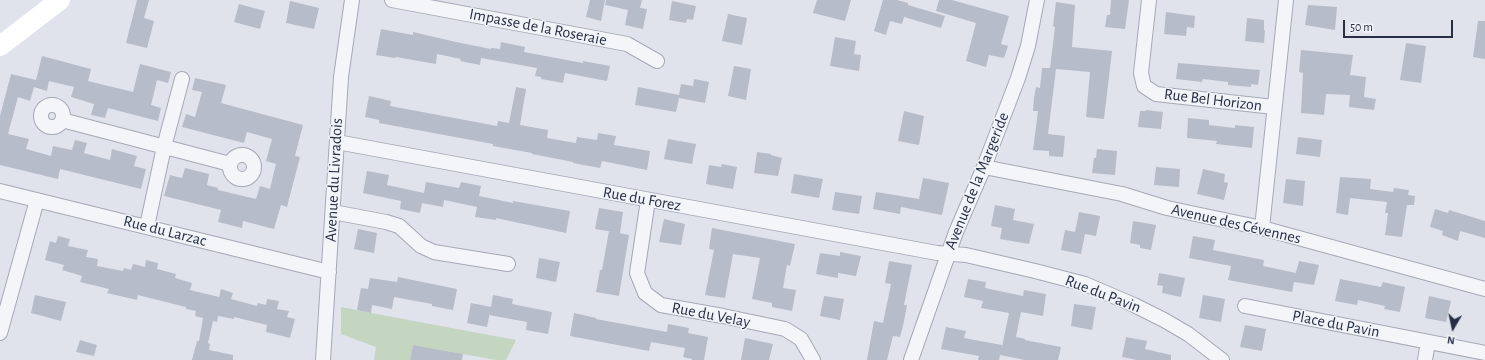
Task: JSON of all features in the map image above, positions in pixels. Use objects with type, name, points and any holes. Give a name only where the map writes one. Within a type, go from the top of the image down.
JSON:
[{"type":"main road","points":[[0,46],[60,0]]},
{"type":"street","name":"Avenue du Livradois","points":[[323,360],[341,77],[352,0]]},
{"type":"street","name":"Impasse de la Roseraie","points":[[392,0],[627,44],[657,61]]},
{"type":"street","name":"Rue Bel Horizon","points":[[1149,0],[1141,73],[1144,86],[1156,94],[1274,107]]},
{"type":"street","name":"Rue Bel Horizon","points":[[1262,228],[1286,0]]},
{"type":"street","name":"Avenue de la Margeride","points":[[912,360],[956,232],[984,166],[1018,78],[1028,46],[1034,1]]},
{"type":"street","points":[[147,226],[164,147],[182,79]]},
{"type":"street","points":[[62,120],[230,164]]},
{"type":"street","name":"Rue du Forez","points":[[337,142],[929,252],[948,254]]},
{"type":"street","name":"Avenue des Cévennes","points":[[984,166],[1122,194],[1166,208],[1262,228],[1485,289]]},
{"type":"street","name":"Rue du Larzac","points":[[0,191],[329,272]]},
{"type":"street","points":[[0,333],[36,200]]},
{"type":"street","name":"Rue du Velay","points":[[648,200],[637,273],[646,293],[661,306],[723,316],[785,329],[801,339],[813,360]]},
{"type":"street","points":[[333,212],[386,222],[399,226],[421,246],[434,252],[508,264]]},
{"type":"street","name":"Rue du Pavin","points":[[948,254],[966,255],[1085,284],[1134,305],[1164,320],[1188,334],[1222,360]]},
{"type":"street","name":"Place du Pavin","points":[[1245,306],[1485,353]]},
{"type":"street","points":[[1424,360],[1428,342]]},
{"type":"green space","points":[[341,307],[516,340],[506,360],[496,360],[413,345],[410,360],[374,360],[376,347],[341,334]]},
{"type":"building","points":[[137,0],[149,0],[144,18],[154,21],[147,48],[126,43]]},
{"type":"building","points":[[590,0],[605,0],[601,21],[586,17]]},
{"type":"building","points":[[606,0],[642,0],[640,8],[647,9],[643,29],[625,25],[628,10],[605,5]]},
{"type":"building","points":[[817,0],[851,0],[845,21],[813,13]]},
{"type":"building","points":[[883,0],[897,0],[908,3],[908,5],[945,16],[941,28],[904,17],[902,24],[890,21],[886,35],[874,31]]},
{"type":"building","points":[[939,0],[952,0],[1009,16],[1001,44],[1008,46],[1004,58],[989,55],[986,67],[966,61],[976,23],[936,11]]},
{"type":"building","points":[[1111,0],[1129,0],[1125,29],[1105,27],[1107,15],[1110,15]]},
{"type":"building","points":[[290,1],[319,8],[314,29],[286,23]]},
{"type":"building","points":[[672,1],[696,6],[693,20],[687,19],[686,23],[669,20]]},
{"type":"building","points":[[1056,2],[1075,5],[1072,47],[1112,51],[1104,119],[1086,117],[1090,72],[1056,69],[1048,134],[1065,136],[1063,157],[1049,156],[1049,151],[1033,150],[1038,111],[1033,111],[1034,98],[1036,87],[1040,88],[1042,68],[1050,68],[1055,27],[1053,26]]},
{"type":"building","points":[[239,4],[265,11],[260,29],[234,22]]},
{"type":"building","points":[[1308,5],[1337,7],[1335,30],[1305,25]]},
{"type":"building","points":[[1166,12],[1195,16],[1194,28],[1187,27],[1186,36],[1164,34]]},
{"type":"building","points":[[728,14],[747,18],[742,45],[722,41]]},
{"type":"building","points":[[1247,18],[1264,20],[1264,43],[1245,41]]},
{"type":"building","points":[[1478,21],[1485,21],[1485,59],[1473,57]]},
{"type":"building","points":[[381,29],[413,35],[413,32],[491,49],[500,49],[501,42],[525,47],[524,52],[583,63],[583,61],[610,66],[607,81],[565,73],[563,83],[541,79],[541,77],[535,76],[537,68],[481,58],[480,65],[437,54],[436,64],[376,55]]},
{"type":"building","points":[[835,37],[856,41],[854,54],[861,55],[859,71],[830,66]]},
{"type":"building","points":[[1406,43],[1426,46],[1421,83],[1400,80]]},
{"type":"building","points":[[1301,50],[1353,55],[1350,75],[1366,77],[1364,97],[1376,99],[1374,110],[1349,107],[1350,95],[1326,94],[1324,115],[1301,113],[1303,73],[1299,72]]},
{"type":"building","points":[[42,56],[91,69],[88,81],[133,92],[140,64],[171,72],[168,83],[157,80],[151,105],[161,108],[158,121],[108,108],[105,118],[91,115],[94,104],[71,97],[74,87],[49,81],[47,91],[34,87],[30,101],[18,97],[8,134],[29,139],[26,149],[51,156],[53,146],[72,150],[75,140],[87,143],[84,153],[110,160],[112,149],[137,156],[134,166],[146,169],[141,189],[60,169],[58,179],[0,165],[0,116],[11,74],[36,80]]},
{"type":"building","points":[[1178,63],[1260,70],[1258,85],[1251,84],[1251,87],[1228,85],[1228,82],[1203,79],[1202,82],[1176,79]]},
{"type":"building","points":[[734,66],[751,69],[746,100],[728,96]]},
{"type":"building","points":[[195,78],[226,85],[221,103],[303,125],[295,156],[300,157],[287,207],[281,205],[274,229],[243,221],[242,228],[218,222],[221,210],[164,196],[170,175],[182,178],[185,168],[209,174],[207,185],[218,188],[218,190],[256,199],[260,186],[270,189],[276,164],[266,161],[272,139],[247,132],[244,143],[182,127],[186,114],[195,117],[202,92],[192,90]]},
{"type":"building","points":[[694,79],[709,82],[705,103],[679,98],[676,112],[635,105],[638,87],[679,95],[681,84],[693,86]]},
{"type":"building","points":[[516,87],[526,89],[520,125],[548,130],[547,138],[576,143],[577,137],[597,140],[598,133],[616,136],[614,145],[650,151],[647,170],[602,161],[600,168],[573,163],[532,153],[493,146],[493,144],[379,123],[379,120],[365,117],[369,96],[391,101],[390,106],[497,126],[498,121],[509,123]]},
{"type":"building","points":[[1146,110],[1163,112],[1161,129],[1138,127],[1140,111]]},
{"type":"building","points":[[904,111],[924,116],[919,145],[898,141]]},
{"type":"building","points":[[1188,118],[1209,120],[1209,125],[1235,128],[1235,125],[1254,127],[1252,148],[1216,144],[1217,141],[1187,138]]},
{"type":"building","points":[[1298,137],[1322,140],[1320,157],[1296,154]]},
{"type":"building","points":[[668,139],[696,144],[692,164],[664,159]]},
{"type":"building","points":[[1097,149],[1117,151],[1115,175],[1092,173]]},
{"type":"building","points":[[757,152],[771,154],[782,158],[778,176],[754,173]]},
{"type":"building","points":[[722,164],[737,167],[733,189],[706,184],[709,165],[721,167]]},
{"type":"building","points":[[1156,167],[1180,169],[1179,187],[1154,185]]},
{"type":"building","points":[[1203,169],[1225,174],[1224,182],[1228,183],[1224,200],[1197,194]]},
{"type":"building","points":[[367,171],[389,175],[387,185],[424,193],[426,182],[459,188],[461,182],[481,186],[479,196],[513,203],[513,201],[570,211],[566,233],[496,218],[496,220],[475,217],[477,207],[444,200],[443,207],[422,203],[420,213],[400,209],[401,201],[363,193]]},
{"type":"building","points":[[794,174],[823,179],[819,198],[791,193]]},
{"type":"building","points":[[1340,177],[1371,179],[1370,189],[1393,192],[1394,188],[1409,190],[1408,195],[1415,196],[1414,205],[1407,205],[1402,237],[1385,235],[1388,213],[1385,213],[1387,202],[1350,198],[1348,215],[1336,213]]},
{"type":"building","points":[[923,178],[949,183],[942,215],[901,207],[900,214],[873,209],[876,192],[919,199]]},
{"type":"building","points":[[1286,179],[1305,181],[1303,206],[1283,203]]},
{"type":"building","points":[[835,192],[862,196],[859,214],[832,210]]},
{"type":"building","points":[[995,205],[1015,209],[1013,220],[1034,224],[1029,244],[1000,239],[1002,228],[991,226]]},
{"type":"building","points":[[599,208],[623,212],[620,233],[595,229]]},
{"type":"building","points":[[1435,209],[1448,213],[1449,210],[1485,221],[1485,238],[1460,231],[1458,241],[1442,235],[1443,231],[1430,227]]},
{"type":"building","points":[[1079,212],[1100,216],[1096,236],[1075,232]]},
{"type":"building","points":[[664,219],[685,224],[681,245],[659,242]]},
{"type":"building","points":[[1133,221],[1156,225],[1151,250],[1140,248],[1140,245],[1130,243]]},
{"type":"building","points":[[712,228],[795,244],[790,266],[787,265],[783,288],[796,290],[792,311],[772,307],[772,303],[752,299],[760,258],[733,254],[725,298],[705,295],[714,250],[709,249]]},
{"type":"building","points":[[358,229],[377,233],[374,253],[354,249]]},
{"type":"building","points":[[1065,230],[1085,234],[1081,254],[1061,250]]},
{"type":"building","points":[[609,231],[629,235],[619,296],[596,292],[600,270],[602,270]]},
{"type":"building","points":[[58,236],[70,239],[68,246],[88,250],[86,257],[98,259],[97,266],[123,271],[124,268],[131,270],[133,264],[145,267],[146,260],[158,263],[157,269],[176,274],[175,278],[192,283],[190,290],[219,297],[221,289],[233,293],[231,299],[257,306],[258,303],[266,305],[267,299],[279,301],[277,309],[289,311],[287,317],[295,319],[290,338],[266,332],[267,325],[234,317],[234,319],[218,316],[217,322],[213,321],[208,343],[210,344],[209,350],[233,355],[233,360],[192,360],[197,341],[199,341],[203,318],[195,316],[196,311],[138,295],[137,300],[107,293],[109,289],[80,282],[82,276],[62,270],[64,265],[45,260],[50,241],[56,243]]},
{"type":"building","points":[[1193,236],[1215,240],[1213,250],[1264,260],[1263,266],[1296,273],[1299,261],[1319,265],[1314,285],[1294,282],[1292,292],[1228,280],[1231,266],[1189,258]]},
{"type":"building","points":[[840,252],[861,256],[856,276],[838,273],[838,278],[816,274],[820,253],[840,256]]},
{"type":"building","points":[[539,258],[560,262],[556,282],[536,278]]},
{"type":"building","points":[[889,261],[912,265],[904,305],[907,305],[903,326],[900,337],[893,336],[887,360],[867,360],[874,321],[883,323],[891,284],[885,283]]},
{"type":"building","points":[[1159,273],[1185,278],[1181,297],[1162,293],[1163,286],[1157,285]]},
{"type":"building","points":[[398,277],[457,289],[453,310],[432,306],[432,304],[394,297],[392,309],[372,305],[371,313],[357,310],[361,288],[368,289],[370,278],[397,282]]},
{"type":"building","points":[[968,279],[986,282],[985,288],[1023,296],[1024,290],[1046,294],[1043,316],[1021,312],[1016,337],[1061,347],[1058,360],[1025,360],[1000,355],[999,360],[978,360],[979,356],[941,349],[946,327],[966,331],[964,338],[1002,345],[1002,347],[1009,313],[981,308],[983,301],[964,297]]},
{"type":"building","points":[[1340,279],[1381,287],[1383,282],[1405,287],[1400,312],[1384,309],[1385,306],[1358,300],[1357,305],[1335,301]]},
{"type":"building","points":[[35,295],[66,302],[61,321],[31,313]]},
{"type":"building","points":[[493,295],[513,299],[512,304],[552,312],[548,334],[526,330],[527,322],[489,315],[487,327],[467,323],[471,303],[491,307]]},
{"type":"building","points":[[1203,295],[1225,299],[1221,322],[1199,318]]},
{"type":"building","points":[[824,296],[844,299],[840,320],[820,316]]},
{"type":"building","points":[[1429,296],[1451,301],[1446,322],[1425,318]]},
{"type":"building","points":[[1074,304],[1096,307],[1092,330],[1071,326]]},
{"type":"building","points":[[574,313],[596,319],[667,332],[668,324],[689,328],[688,333],[708,337],[704,360],[692,360],[683,357],[685,348],[651,342],[649,351],[570,336]]},
{"type":"building","points":[[1245,325],[1266,329],[1262,351],[1240,347]]},
{"type":"building","points":[[1126,337],[1147,341],[1145,349],[1171,355],[1171,360],[1137,360],[1122,357]]},
{"type":"building","points":[[745,338],[773,344],[769,360],[741,360]]},
{"type":"building","points":[[80,340],[97,345],[94,356],[76,352]]},
{"type":"building","points":[[413,345],[463,354],[462,360],[410,360]]}]
